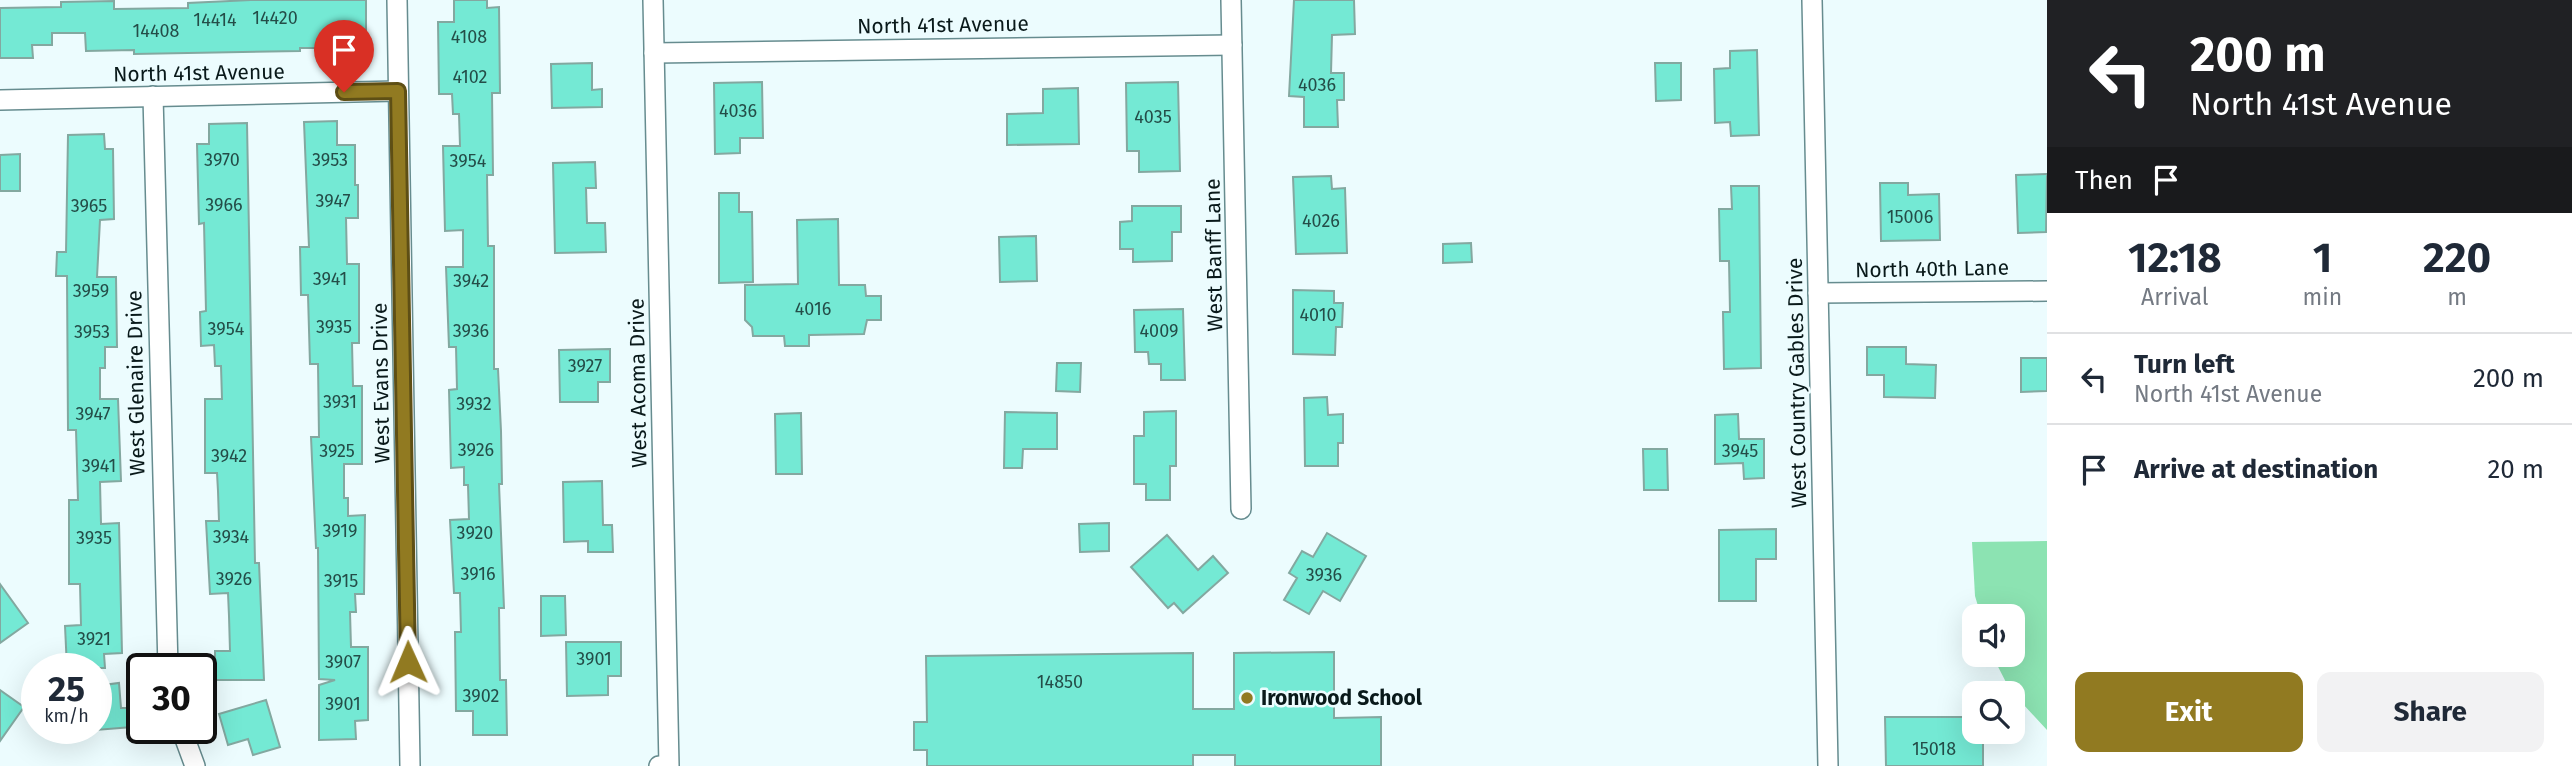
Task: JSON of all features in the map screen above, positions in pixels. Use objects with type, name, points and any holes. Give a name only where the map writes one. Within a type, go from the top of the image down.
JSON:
[{"type":"street","name":"West Evans Drive","points":[[397,0],[410,766]]},
{"type":"street","name":"West Acoma Drive","points":[[653,0],[669,766]]},
{"type":"street","name":"West Banff Lane","points":[[1231,0],[1241,509]]},
{"type":"street","name":"West Country Gables Drive","points":[[1812,0],[1828,766]]},
{"type":"street","name":"North 41st Avenue","points":[[654,53],[1232,45]]},
{"type":"street","name":"North 41st Avenue","points":[[0,100],[398,91]]},
{"type":"street","name":"West Glenaire Drive","points":[[153,96],[168,653]]},
{"type":"street","name":"North 40th Lane","points":[[1818,293],[2047,291]]},
{"type":"street","points":[[187,744],[195,766]]},
{"type":"street","points":[[660,766],[669,766]]},
{"type":"green space","points":[[2047,541],[2047,730],[2025,706],[2025,681],[2005,681],[1998,667],[2025,667],[2025,604],[1977,604],[1972,542]]},
{"type":"building","points":[[366,0],[366,30],[342,30],[342,48],[134,54],[134,50],[86,51],[85,33],[52,33],[52,45],[32,45],[33,58],[0,58],[0,8],[61,7],[61,2],[114,1],[114,9],[188,8],[188,3]]},
{"type":"building","points":[[454,0],[487,0],[487,8],[499,7],[500,93],[492,93],[493,175],[487,175],[488,246],[494,246],[494,369],[498,369],[501,431],[502,484],[499,484],[504,608],[499,608],[500,680],[506,680],[507,735],[473,735],[473,711],[456,711],[455,632],[461,632],[460,593],[454,593],[450,520],[469,519],[468,485],[464,485],[464,467],[451,468],[449,390],[457,389],[456,347],[449,347],[446,267],[463,267],[463,230],[445,231],[443,146],[460,146],[459,114],[453,114],[452,94],[439,94],[438,22],[454,22]]},
{"type":"building","points":[[1294,0],[1354,0],[1355,34],[1332,35],[1331,73],[1344,73],[1344,100],[1337,100],[1338,127],[1304,127],[1304,97],[1289,96]]},
{"type":"building","points":[[1757,50],[1759,135],[1731,136],[1730,122],[1715,123],[1714,69],[1730,68],[1730,51]]},
{"type":"building","points":[[592,63],[592,90],[602,89],[602,107],[552,108],[551,64]]},
{"type":"building","points":[[1655,63],[1681,63],[1681,100],[1656,101]]},
{"type":"building","points":[[762,82],[763,138],[740,138],[740,153],[715,154],[714,83]]},
{"type":"building","points":[[1178,82],[1180,171],[1139,172],[1139,151],[1127,151],[1126,83]]},
{"type":"building","points":[[1078,88],[1079,144],[1007,145],[1007,114],[1043,113],[1043,89]]},
{"type":"building","points":[[337,121],[337,145],[355,145],[355,185],[358,185],[358,218],[346,218],[347,264],[359,264],[359,343],[352,343],[353,386],[362,386],[362,464],[344,464],[344,498],[348,498],[348,516],[365,515],[364,594],[355,594],[356,612],[350,612],[351,647],[368,647],[368,720],[355,721],[356,739],[319,740],[319,685],[335,680],[319,679],[318,548],[311,437],[319,437],[318,364],[310,364],[308,295],[301,295],[300,247],[309,247],[304,122]]},
{"type":"building","points":[[247,123],[255,563],[259,563],[264,680],[217,680],[215,651],[230,651],[228,593],[210,594],[206,521],[219,521],[217,473],[205,473],[205,399],[222,399],[221,366],[215,366],[214,345],[201,346],[200,312],[206,311],[204,223],[199,224],[197,144],[209,144],[209,124]]},
{"type":"building","points":[[104,134],[105,149],[113,149],[114,219],[100,220],[97,277],[116,277],[117,347],[105,347],[105,368],[100,368],[100,399],[118,399],[121,481],[100,482],[101,524],[119,523],[122,653],[66,653],[65,626],[81,625],[80,584],[69,584],[69,500],[78,500],[76,430],[68,430],[67,276],[56,276],[57,252],[66,252],[68,135]]},
{"type":"building","points":[[20,154],[20,191],[0,191],[0,155]]},
{"type":"building","points":[[595,162],[596,188],[586,188],[587,223],[605,223],[606,252],[555,253],[553,163]]},
{"type":"building","points":[[2047,174],[2046,232],[2018,233],[2016,175]]},
{"type":"building","points":[[1331,176],[1332,189],[1345,188],[1347,253],[1296,254],[1293,177]]},
{"type":"building","points":[[1880,183],[1908,183],[1908,195],[1939,194],[1940,240],[1881,241]]},
{"type":"building","points":[[1731,186],[1759,186],[1761,368],[1724,369],[1723,312],[1730,312],[1729,261],[1720,261],[1719,209],[1732,209]]},
{"type":"building","points":[[719,193],[739,193],[739,212],[752,212],[753,282],[719,283]]},
{"type":"building","points":[[1132,206],[1181,206],[1181,232],[1172,232],[1172,261],[1133,262],[1133,249],[1120,249],[1120,222],[1132,221]]},
{"type":"building","points":[[838,219],[839,285],[865,285],[866,296],[881,296],[881,320],[867,320],[864,334],[809,335],[809,346],[785,346],[784,336],[753,336],[752,327],[745,320],[745,285],[798,284],[797,220]]},
{"type":"building","points":[[1036,236],[1037,281],[1000,282],[999,237]]},
{"type":"building","points":[[1471,243],[1472,262],[1443,263],[1443,244]]},
{"type":"building","points":[[1293,290],[1334,291],[1334,303],[1343,303],[1342,327],[1336,327],[1335,355],[1293,354]]},
{"type":"building","points":[[1183,309],[1185,380],[1161,380],[1161,364],[1149,364],[1148,352],[1135,352],[1134,310]]},
{"type":"building","points":[[1867,347],[1906,347],[1906,364],[1936,365],[1935,398],[1884,397],[1884,375],[1867,375]]},
{"type":"building","points":[[610,349],[610,382],[598,382],[598,402],[560,402],[559,350]]},
{"type":"building","points":[[2021,358],[2047,358],[2047,391],[2021,392]]},
{"type":"building","points":[[1057,363],[1081,363],[1080,392],[1056,391]]},
{"type":"building","points":[[1327,397],[1328,415],[1343,414],[1343,443],[1338,443],[1338,466],[1305,466],[1304,398]]},
{"type":"building","points":[[1176,411],[1176,466],[1170,466],[1170,500],[1146,500],[1146,484],[1134,484],[1134,436],[1144,436],[1144,412]]},
{"type":"building","points":[[1005,412],[1057,413],[1057,449],[1023,449],[1022,468],[1004,468]]},
{"type":"building","points":[[801,413],[802,474],[776,474],[775,414]]},
{"type":"building","points":[[1738,414],[1739,439],[1764,439],[1764,478],[1744,479],[1743,463],[1715,464],[1715,415]]},
{"type":"building","points":[[1643,449],[1667,449],[1668,490],[1644,490]]},
{"type":"building","points":[[602,481],[603,525],[612,525],[613,552],[588,552],[588,541],[564,542],[563,482]]},
{"type":"building","points":[[1109,523],[1109,551],[1080,552],[1079,524]]},
{"type":"building","points":[[1776,529],[1776,559],[1756,559],[1756,601],[1719,601],[1719,530]]},
{"type":"building","points":[[1327,533],[1366,556],[1340,601],[1323,591],[1309,614],[1284,600],[1297,578],[1289,573],[1302,551],[1313,557]]},
{"type":"building","points":[[1167,535],[1198,570],[1213,556],[1228,573],[1183,613],[1174,603],[1168,608],[1131,567]]},
{"type":"building","points":[[0,584],[28,623],[0,643]]},
{"type":"building","points":[[541,596],[565,596],[566,635],[541,636]]},
{"type":"building","points":[[566,642],[621,642],[621,676],[608,676],[608,695],[567,696]]},
{"type":"building","points":[[1334,652],[1334,718],[1381,717],[1381,766],[1235,766],[1235,755],[1193,755],[1193,766],[927,766],[927,750],[914,750],[914,722],[927,722],[926,656],[1193,653],[1193,709],[1234,709],[1234,653]]},
{"type":"building","points":[[119,683],[121,708],[126,708],[126,728],[112,729],[112,684]]},
{"type":"building","points":[[0,690],[21,705],[21,711],[0,741]]},
{"type":"building","points":[[266,700],[280,747],[253,755],[248,739],[228,745],[219,714]]},
{"type":"building","points":[[1885,717],[1962,717],[1962,744],[1983,744],[1983,766],[1886,766]]},
{"type":"place","name":"Ironwood School","points":[[1247,698]]},
{"type":"route","points":[[344,92],[398,91],[408,662]]}]
